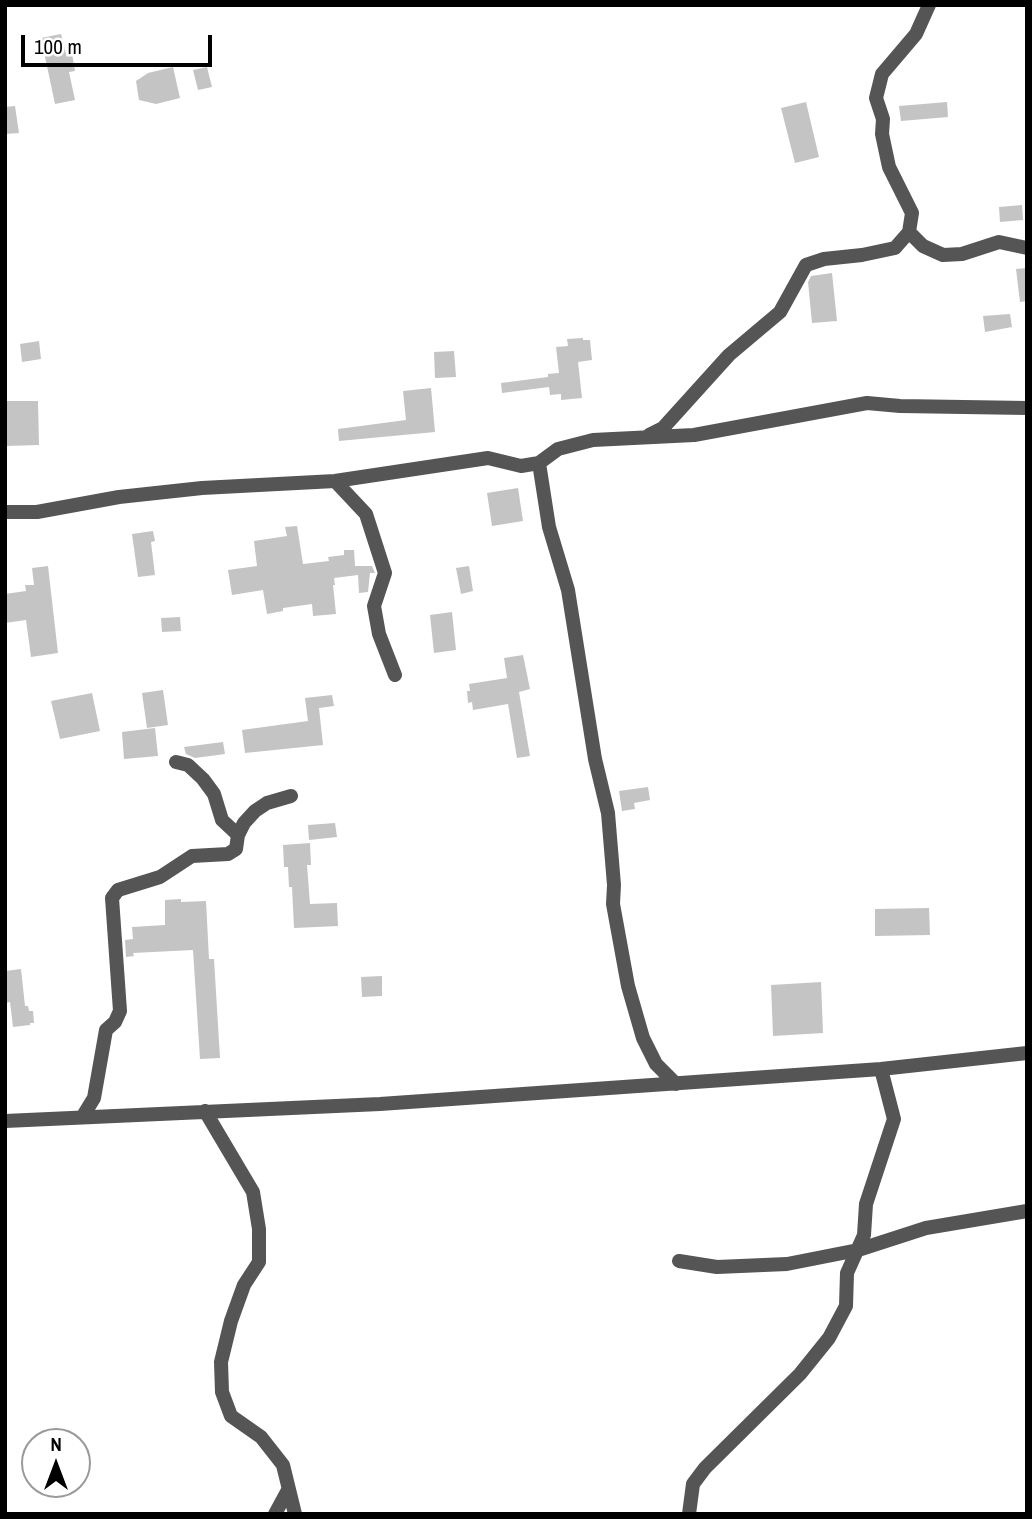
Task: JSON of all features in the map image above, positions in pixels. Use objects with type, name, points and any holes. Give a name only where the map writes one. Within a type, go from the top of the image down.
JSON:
[{"type":"street","points":[[638,439],[663,428],[729,355],[780,312],[806,265],[824,259],[895,248],[909,232],[912,213],[889,167],[882,134],[883,119],[876,98],[882,74],[916,34],[929,5]]},
{"type":"street","points":[[909,232],[923,246],[943,255],[962,254],[999,242],[1027,248]]},
{"type":"street","points":[[5,512],[37,512],[119,497],[202,488],[335,481],[488,458],[521,466],[539,463],[558,449],[593,440],[694,435],[867,403],[1027,408]]},
{"type":"street","points":[[539,463],[549,527],[568,590],[595,759],[608,813],[613,904],[628,986],[643,1038],[656,1064],[676,1084]]},
{"type":"street","points":[[335,481],[366,514],[385,573],[374,606],[379,634],[395,674]]},
{"type":"street","points":[[176,762],[188,765],[203,779],[214,794],[222,820],[238,835]]},
{"type":"street","points":[[83,1116],[94,1098],[107,1030],[120,1011],[112,898],[118,890],[160,877],[192,856],[228,854],[236,849],[238,835],[255,811],[267,803],[291,796]]},
{"type":"street","points":[[5,1121],[380,1104],[881,1069],[1027,1053]]},
{"type":"street","points":[[690,1514],[694,1484],[705,1468],[800,1374],[829,1338],[846,1306],[847,1273],[864,1236],[866,1204],[894,1119],[881,1069]]},
{"type":"street","points":[[205,1111],[253,1192],[260,1229],[260,1262],[244,1285],[231,1321],[221,1362],[222,1392],[231,1416],[261,1437],[283,1465],[295,1514]]},
{"type":"street","points":[[679,1262],[718,1267],[788,1264],[858,1250],[926,1228],[1027,1210]]},
{"type":"street","points":[[275,1514],[288,1490]]},
{"type":"building","points":[[61,34],[66,54],[72,53],[75,71],[69,72],[75,100],[55,104],[41,38]]},
{"type":"building","points":[[173,67],[180,98],[156,104],[139,100],[136,81],[148,73]]},
{"type":"building","points":[[207,67],[212,87],[198,90],[193,70]]},
{"type":"building","points":[[806,102],[819,157],[795,163],[781,108]]},
{"type":"building","points":[[947,102],[948,117],[901,121],[899,106]]},
{"type":"building","points":[[15,106],[19,133],[5,134],[5,107]]},
{"type":"building","points":[[1022,205],[1023,220],[1000,222],[999,207]]},
{"type":"building","points":[[1027,268],[1027,301],[1020,302],[1016,269]]},
{"type":"building","points":[[832,273],[837,321],[812,323],[808,282],[811,276]]},
{"type":"building","points":[[1010,314],[1012,327],[985,332],[983,316]]},
{"type":"building","points":[[567,339],[590,340],[592,360],[578,362],[582,398],[561,400],[561,394],[550,395],[549,387],[502,393],[501,383],[559,373],[556,347],[568,346]]},
{"type":"building","points":[[39,341],[41,359],[22,362],[20,344]]},
{"type":"building","points":[[454,351],[456,377],[435,378],[434,352]]},
{"type":"building","points":[[431,388],[435,432],[339,441],[338,429],[406,420],[403,391]]},
{"type":"building","points":[[5,401],[38,401],[39,445],[5,446]]},
{"type":"building","points":[[518,488],[523,521],[492,526],[487,493]]},
{"type":"building","points":[[297,526],[303,564],[329,561],[328,557],[344,555],[344,550],[354,550],[355,566],[372,566],[375,573],[370,573],[368,592],[359,593],[358,575],[334,578],[336,614],[313,616],[312,604],[283,608],[283,611],[267,614],[263,590],[232,595],[228,570],[257,566],[254,541],[287,536],[285,527]]},
{"type":"building","points":[[153,531],[155,541],[151,542],[155,575],[138,577],[132,534]]},
{"type":"building","points":[[48,566],[58,653],[31,657],[26,620],[5,623],[5,594],[26,591],[25,585],[34,585],[32,568]]},
{"type":"building","points":[[469,566],[473,591],[461,594],[456,568]]},
{"type":"building","points":[[452,612],[456,650],[434,653],[430,615]]},
{"type":"building","points":[[180,617],[181,631],[162,632],[161,618]]},
{"type":"building","points":[[523,655],[530,689],[519,692],[530,756],[517,758],[508,704],[473,710],[472,702],[468,703],[467,691],[470,691],[469,684],[507,678],[504,658]]},
{"type":"building","points":[[163,690],[168,725],[147,728],[142,693]]},
{"type":"building","points":[[92,693],[100,731],[60,739],[51,701]]},
{"type":"building","points":[[332,695],[334,706],[319,708],[323,745],[245,753],[242,730],[308,721],[305,698]]},
{"type":"building","points":[[155,728],[158,756],[124,759],[122,732]]},
{"type":"building","points":[[223,742],[225,754],[195,758],[186,754],[184,747]]},
{"type":"building","points":[[648,787],[650,800],[634,803],[635,809],[622,811],[619,791]]},
{"type":"building","points":[[335,823],[337,837],[309,840],[308,825]]},
{"type":"building","points":[[310,843],[311,865],[307,865],[310,904],[337,903],[338,926],[294,928],[292,887],[289,887],[288,867],[284,867],[283,845]]},
{"type":"building","points":[[181,899],[181,902],[206,901],[209,959],[214,959],[220,1058],[200,1059],[193,950],[133,953],[134,956],[126,957],[125,940],[133,939],[132,927],[165,925],[165,900]]},
{"type":"building","points":[[929,908],[930,935],[875,936],[875,909]]},
{"type":"building","points":[[21,969],[25,1006],[28,1006],[29,1011],[33,1011],[34,1023],[13,1027],[10,1002],[5,1003],[5,971]]},
{"type":"building","points":[[382,976],[382,996],[362,997],[361,977]]},
{"type":"building","points":[[821,982],[823,1033],[773,1036],[771,985]]}]
